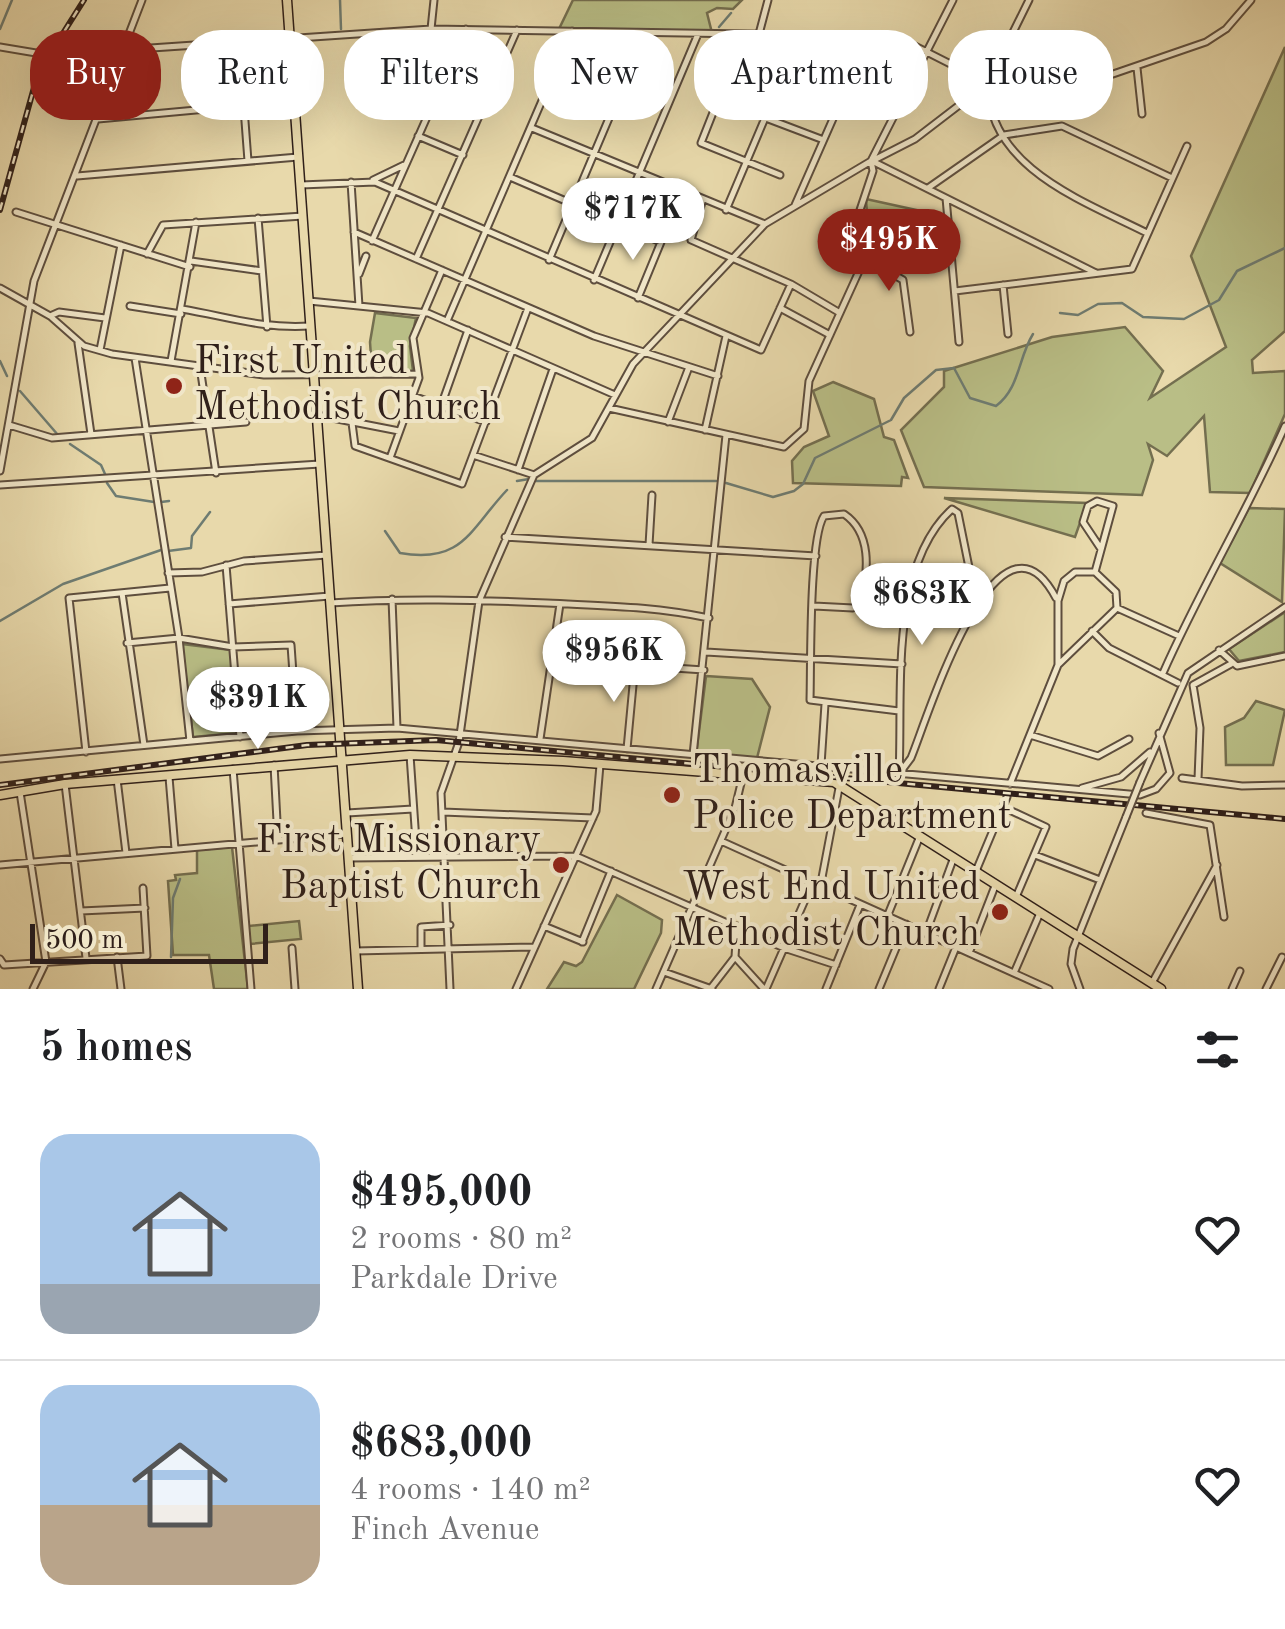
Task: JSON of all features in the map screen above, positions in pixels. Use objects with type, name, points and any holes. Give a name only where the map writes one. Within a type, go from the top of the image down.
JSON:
[{"type":"main road","points":[[287,0],[289,30]]},
{"type":"main road","points":[[295,120],[358,989]]},
{"type":"main road","points":[[0,795],[66,784],[410,754],[600,763],[840,785],[1161,989]]},
{"type":"street","points":[[132,30],[142,0]]},
{"type":"street","points":[[432,29],[434,0]]},
{"type":"street","points":[[761,30],[768,0]]},
{"type":"street","points":[[928,47],[953,0]]},
{"type":"street","points":[[1015,30],[1030,0]]},
{"type":"street","points":[[1113,70],[1137,68],[1216,36],[1250,0]]},
{"type":"street","points":[[324,36],[432,29],[534,30]]},
{"type":"street","points":[[514,37],[517,30]]},
{"type":"street","points":[[594,280],[694,42]]},
{"type":"street","points":[[0,47],[30,51]]},
{"type":"street","points":[[1137,68],[1142,114]]},
{"type":"street","points":[[450,989],[441,793],[456,756],[479,600],[534,475],[590,440],[644,352],[765,224],[871,160],[915,139],[948,114]]},
{"type":"street","points":[[0,471],[29,302],[97,120]]},
{"type":"street","points":[[245,120],[248,161]]},
{"type":"street","points":[[372,240],[425,120]]},
{"type":"street","points":[[416,259],[478,120]]},
{"type":"street","points":[[447,321],[534,120]]},
{"type":"street","points":[[548,260],[608,120]]},
{"type":"street","points":[[710,120],[701,143],[780,175]]},
{"type":"street","points":[[726,210],[764,120]]},
{"type":"street","points":[[771,120],[821,138]]},
{"type":"street","points":[[794,208],[829,120]]},
{"type":"street","points":[[608,408],[784,447],[798,437],[805,426],[809,381],[865,258],[860,210],[874,168],[871,160],[891,120]]},
{"type":"street","points":[[999,120],[1004,135],[1036,176],[1148,233]]},
{"type":"street","points":[[928,188],[1004,135],[1062,126],[1172,178]]},
{"type":"street","points":[[531,128],[702,202],[765,224]]},
{"type":"street","points":[[418,136],[463,155]]},
{"type":"street","points":[[955,291],[1132,268],[1187,146]]},
{"type":"street","points":[[76,176],[298,157]]},
{"type":"street","points":[[871,160],[1096,273]]},
{"type":"street","points":[[300,185],[370,181],[406,164]]},
{"type":"street","points":[[510,178],[661,242],[638,298]]},
{"type":"street","points":[[370,181],[761,350],[791,284]]},
{"type":"street","points":[[350,182],[359,306]]},
{"type":"street","points":[[946,198],[959,342]]},
{"type":"street","points":[[702,202],[692,240],[791,284],[840,313]]},
{"type":"street","points":[[16,212],[56,228],[148,254],[190,264],[262,271]]},
{"type":"street","points":[[148,254],[160,226],[303,216]]},
{"type":"street","points":[[258,218],[267,327]]},
{"type":"street","points":[[171,363],[196,222]]},
{"type":"street","points":[[354,232],[528,307],[718,376]]},
{"type":"street","points":[[100,351],[122,245]]},
{"type":"street","points":[[358,276],[366,256]]},
{"type":"street","points":[[865,258],[904,280],[910,332]]},
{"type":"street","points":[[1076,276],[1079,263]]},
{"type":"street","points":[[390,458],[413,396],[416,374],[412,344],[442,270]]},
{"type":"street","points":[[1003,285],[1008,334]]},
{"type":"street","points":[[0,288],[50,316],[78,342],[100,351],[264,374],[416,374]]},
{"type":"street","points":[[309,301],[423,312],[615,395]]},
{"type":"street","points":[[130,306],[267,327],[310,326]]},
{"type":"street","points":[[352,423],[352,444],[462,484],[528,307]]},
{"type":"street","points":[[780,308],[830,335]]},
{"type":"street","points":[[50,316],[58,312],[105,318]]},
{"type":"street","points":[[441,406],[468,330]]},
{"type":"street","points":[[705,430],[726,336]]},
{"type":"street","points":[[78,342],[92,434]]},
{"type":"street","points":[[135,358],[179,638],[190,741]]},
{"type":"street","points":[[668,422],[690,367]]},
{"type":"street","points":[[200,368],[216,473]]},
{"type":"street","points":[[518,470],[553,368]]},
{"type":"street","points":[[413,396],[486,422]]},
{"type":"street","points":[[317,415],[400,431]]},
{"type":"street","points":[[9,425],[46,438],[246,422]]},
{"type":"street","points":[[1163,673],[1285,426]]},
{"type":"street","points":[[693,755],[726,435]]},
{"type":"street","points":[[473,455],[534,475]]},
{"type":"street","points":[[0,485],[153,478],[320,464]]},
{"type":"street","points":[[650,545],[652,495]]},
{"type":"street","points":[[1096,572],[1113,506],[1094,502],[1084,518],[1086,532],[1101,549]]},
{"type":"street","points":[[899,774],[902,664],[916,569],[943,518],[952,509],[957,511],[976,602]]},
{"type":"street","points":[[814,606],[853,608],[862,600],[866,554],[862,533],[844,514],[824,516],[818,526],[816,556],[810,700],[899,711]]},
{"type":"street","points":[[505,537],[816,556]]},
{"type":"street","points":[[168,573],[327,555]]},
{"type":"street","points":[[226,565],[240,736]]},
{"type":"street","points":[[899,774],[911,758],[976,602],[994,580],[1013,571],[1037,576],[1058,601]]},
{"type":"street","points":[[1010,784],[1058,665],[1058,601],[1066,577],[1075,572],[1096,572],[1118,595],[1116,608],[1058,665]]},
{"type":"street","points":[[86,752],[68,598],[170,588]]},
{"type":"street","points":[[122,592],[144,745]]},
{"type":"street","points":[[392,599],[397,728]]},
{"type":"street","points":[[229,604],[479,600],[659,606],[708,618]]},
{"type":"street","points":[[540,741],[560,604]]},
{"type":"street","points":[[1080,989],[1071,964],[1078,936],[1180,684],[1219,650],[1285,606]]},
{"type":"street","points":[[1116,608],[1179,636]]},
{"type":"street","points":[[1092,631],[1109,648],[1180,684]]},
{"type":"street","points":[[127,644],[179,638],[233,648],[290,646],[297,731]]},
{"type":"street","points":[[1219,650],[1231,664]]},
{"type":"street","points":[[706,652],[902,664]]},
{"type":"street","points":[[1198,780],[1200,732],[1193,684],[1231,664],[1285,656]]},
{"type":"street","points":[[553,660],[704,670]]},
{"type":"street","points":[[627,749],[635,664]]},
{"type":"street","points":[[821,765],[824,704]]},
{"type":"street","points":[[0,760],[297,731],[397,728],[1146,794],[1170,774],[1170,761],[1152,751]]},
{"type":"street","points":[[1160,733],[1164,756]]},
{"type":"street","points":[[1030,735],[1098,756],[1129,739]]},
{"type":"street","points":[[1047,788],[1105,784],[1128,772],[1152,751]]},
{"type":"street","points":[[410,754],[417,856]]},
{"type":"street","points":[[516,989],[592,818],[600,763]]},
{"type":"street","points":[[274,765],[278,840]]},
{"type":"street","points":[[233,769],[250,989]]},
{"type":"street","points":[[656,989],[722,841],[743,774]]},
{"type":"street","points":[[169,775],[175,849]]},
{"type":"street","points":[[1182,778],[1285,785]]},
{"type":"street","points":[[117,779],[126,852]]},
{"type":"street","points":[[66,784],[86,958]]},
{"type":"street","points":[[820,888],[840,785]]},
{"type":"street","points":[[20,790],[46,962],[32,989]]},
{"type":"street","points":[[976,871],[1007,797]]},
{"type":"street","points":[[1003,807],[1046,830],[1016,897]]},
{"type":"street","points":[[345,814],[414,809]]},
{"type":"street","points":[[443,812],[592,818]]},
{"type":"street","points":[[1146,813],[1210,824],[1224,917]]},
{"type":"street","points":[[0,865],[346,834]]},
{"type":"street","points":[[888,917],[920,836]]},
{"type":"street","points":[[722,841],[1049,989]]},
{"type":"street","points":[[1035,854],[1100,880]]},
{"type":"street","points":[[348,858],[576,856],[784,948],[836,965]]},
{"type":"street","points":[[926,933],[954,856]]},
{"type":"street","points":[[1152,983],[1217,865]]},
{"type":"street","points":[[544,926],[584,943],[611,871]]},
{"type":"street","points":[[734,956],[765,989],[812,884]]},
{"type":"street","points":[[969,953],[995,884]]},
{"type":"street","points":[[1,962],[147,956],[143,888]]},
{"type":"street","points":[[826,989],[860,905]]},
{"type":"street","points":[[81,911],[145,908]]},
{"type":"street","points":[[1014,973],[1040,913]]},
{"type":"street","points":[[878,989],[906,924]]},
{"type":"street","points":[[421,949],[421,927],[450,925]]},
{"type":"street","points":[[664,972],[712,989],[734,956],[737,926]]},
{"type":"street","points":[[355,951],[534,947]]},
{"type":"street","points":[[938,989],[956,947]]},
{"type":"street","points":[[292,948],[296,989]]},
{"type":"street","points":[[1266,989],[1282,957]]},
{"type":"street","points":[[117,958],[121,989]]},
{"type":"street","points":[[1232,989],[1240,971]]},
{"type":"green space","points":[[573,0],[742,0],[733,9],[717,8],[707,13],[711,30],[558,30]]},
{"type":"green space","points":[[1285,47],[1285,331],[1252,360],[1253,373],[1285,371],[1285,414],[1250,493],[1210,492],[1204,416],[1167,456],[1148,444],[1153,460],[1142,495],[924,487],[901,430],[944,387],[944,371],[1052,337],[1125,327],[1163,371],[1150,398],[1226,347],[1191,256]]},
{"type":"green space","points":[[866,199],[921,211],[920,269],[898,253],[890,266],[870,257]]},
{"type":"green space","points":[[375,313],[416,318],[410,346],[413,371],[372,371],[370,342]]},
{"type":"green space","points":[[833,382],[874,399],[884,437],[894,440],[908,478],[902,477],[901,486],[793,483],[792,461],[804,447],[829,436],[813,391]]},
{"type":"green space","points":[[944,498],[1087,503],[1075,537]]},
{"type":"green space","points":[[1249,508],[1285,509],[1282,602],[1220,563]]},
{"type":"green space","points":[[1285,612],[1285,652],[1239,661],[1229,649]]},
{"type":"green space","points":[[182,644],[231,650],[238,733],[193,737]]},
{"type":"green space","points":[[706,676],[752,679],[770,707],[757,758],[696,755]]},
{"type":"green space","points":[[1256,701],[1285,710],[1273,765],[1226,765],[1225,727],[1244,718]]},
{"type":"green space","points":[[232,847],[248,989],[214,989],[209,955],[173,955],[168,881],[176,880],[175,875],[197,873],[197,850]]},
{"type":"green space","points":[[617,895],[662,920],[661,933],[634,989],[547,989],[564,962],[576,966],[582,962]]},
{"type":"green space","points":[[299,921],[301,939],[250,944],[248,926]]},
{"type":"waterway","points":[[0,29],[12,0]]},
{"type":"waterway","points":[[340,0],[341,29]]},
{"type":"waterway","points":[[719,27],[731,13]]},
{"type":"waterway","points":[[1060,313],[1078,315],[1098,304],[1122,303],[1143,317],[1184,319],[1219,300],[1237,271],[1285,248]]},
{"type":"waterway","points":[[726,483],[773,497],[794,491],[803,484],[815,458],[891,420],[904,398],[936,370],[954,368],[970,398],[996,406],[1010,391],[1033,334]]},
{"type":"waterway","points":[[0,361],[7,376]]},
{"type":"waterway","points":[[20,391],[58,435]]},
{"type":"waterway","points":[[70,444],[101,465],[105,474]]},
{"type":"waterway","points":[[517,481],[529,479]]},
{"type":"waterway","points":[[536,481],[716,481]]},
{"type":"waterway","points":[[107,483],[116,496],[154,502]]},
{"type":"waterway","points":[[385,531],[400,553],[438,553],[463,540],[507,490]]},
{"type":"waterway","points":[[161,502],[169,501]]},
{"type":"waterway","points":[[168,551],[191,548],[192,536],[210,512]]},
{"type":"waterway","points":[[0,621],[63,584],[161,550]]},
{"type":"waterway","points":[[171,957],[173,898],[180,879]]},
{"type":"railway","points":[[0,210],[38,73],[84,0]]},
{"type":"railway","points":[[0,785],[307,745],[436,740],[1285,819]]},
{"type":"place","name":"First United Methodist Church","points":[[174,386]]},
{"type":"place","name":"Thomasville Police Department","points":[[672,795]]},
{"type":"place","name":"First Missionary Baptist Church","points":[[561,865]]},
{"type":"place","name":"West End United Methodist Church","points":[[1000,912]]}]
